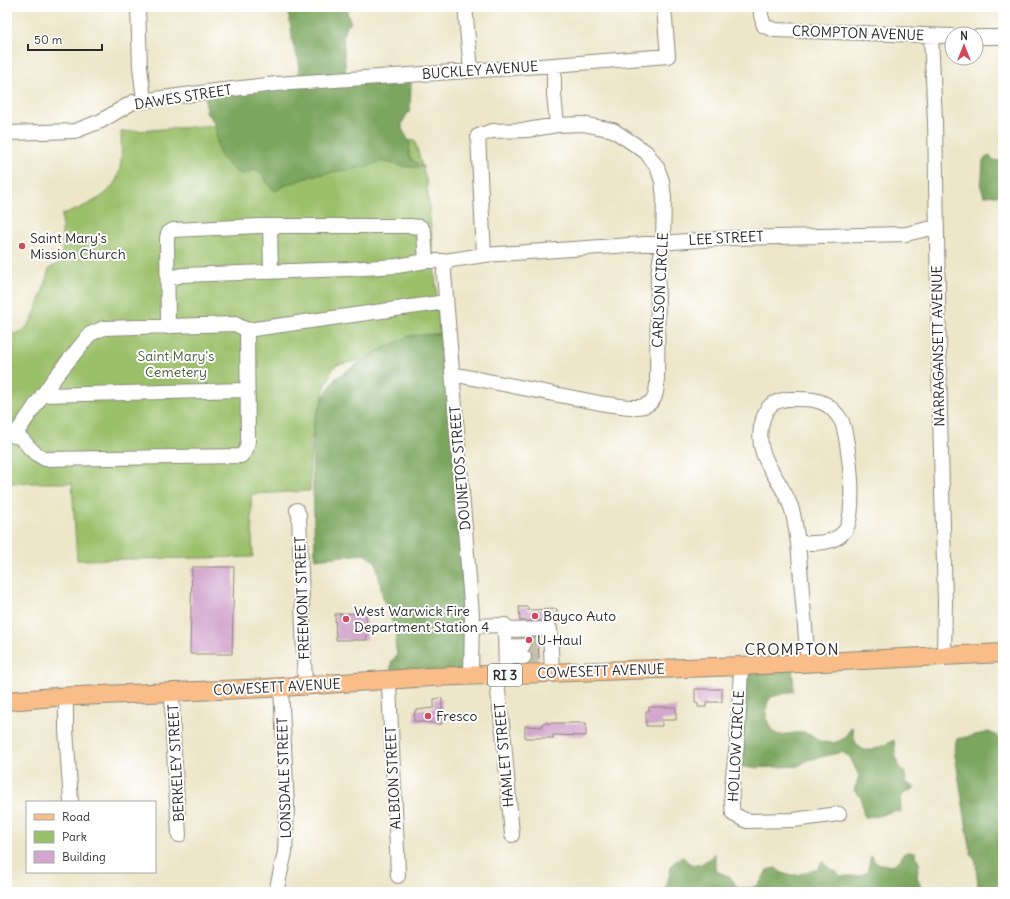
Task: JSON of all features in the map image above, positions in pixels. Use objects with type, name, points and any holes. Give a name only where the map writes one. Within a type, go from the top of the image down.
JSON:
[{"type":"main road","name":"COWESETT AVENUE","points":[[7,701],[471,676],[504,663],[546,655],[741,666],[1003,653]]},
{"type":"street","points":[[138,7],[140,67],[144,100]]},
{"type":"street","points":[[465,7],[471,70]]},
{"type":"street","name":"BUCKLEY AVENUE","points":[[292,83],[471,70],[554,66],[668,56],[664,7]]},
{"type":"street","name":"CROMPTON AVENUE","points":[[761,7],[761,15],[764,26],[775,30],[944,36]]},
{"type":"street","name":"NARRAGANSETT AVENUE","points":[[931,36],[935,121],[942,536],[945,601],[944,655]]},
{"type":"street","points":[[984,37],[1003,37]]},
{"type":"street","points":[[554,66],[554,94],[557,125]]},
{"type":"street","name":"DAWES STREET","points":[[7,133],[75,131],[101,121],[134,102],[214,91],[292,83]]},
{"type":"street","name":"CARLSON CIRCLE","points":[[452,374],[605,404],[629,407],[641,407],[648,405],[655,397],[658,383],[658,274],[663,242],[664,198],[662,181],[656,167],[646,152],[612,130],[582,124],[557,125],[527,130],[492,131],[478,136],[484,255]]},
{"type":"street","points":[[270,226],[271,272]]},
{"type":"street","points":[[168,327],[167,238],[168,233],[173,230],[270,226],[421,227],[424,232],[426,260]]},
{"type":"street","name":"LEE STREET","points":[[168,279],[182,275],[397,266],[426,260],[445,261],[484,255],[663,242],[731,238],[906,234],[936,227]]},
{"type":"street","name":"DOUNETOS STREET","points":[[445,261],[444,273],[446,302],[472,626],[471,676]]},
{"type":"street","points":[[247,330],[248,441],[246,450],[241,456],[45,459],[32,451],[24,439],[11,435],[90,334],[97,330],[104,328],[235,324],[247,330],[446,302]]},
{"type":"street","points":[[42,395],[247,390]]},
{"type":"street","points":[[798,543],[821,543],[833,539],[844,532],[850,520],[852,506],[851,479],[846,436],[841,420],[832,409],[822,402],[806,399],[787,399],[774,402],[765,412],[761,426],[760,443],[763,457],[792,507],[798,543],[808,663]]},
{"type":"street","name":"FREEMONT STREET","points":[[297,510],[299,515],[305,686]]},
{"type":"street","points":[[472,626],[504,625],[505,630],[550,629],[546,655]]},
{"type":"street","name":"HAMLET STREET","points":[[505,630],[504,741],[512,835]]},
{"type":"street","points":[[504,663],[524,651]]},
{"type":"street","name":"HOLLOW CIRCLE","points":[[741,666],[737,744],[732,782],[733,814],[747,821],[793,820],[839,814]]},
{"type":"street","name":"ALBION STREET","points":[[389,680],[390,730],[393,757],[398,876]]},
{"type":"street","name":"LONSDALE STREET","points":[[276,892],[285,852],[287,806],[281,687]]},
{"type":"street","name":"BERKELEY STREET","points":[[172,692],[179,835]]},
{"type":"street","points":[[66,697],[66,730],[70,801]]},
{"type":"green space","points":[[288,7],[348,7],[347,13],[351,23],[346,27],[343,36],[346,77],[407,74],[411,83],[410,112],[407,114],[402,123],[402,129],[410,143],[409,155],[412,160],[424,167],[407,167],[382,161],[366,167],[315,175],[283,186],[276,191],[270,187],[262,174],[255,169],[247,173],[239,174],[223,160],[218,150],[215,123],[206,113],[205,93],[298,81],[299,61],[293,45]]},
{"type":"green space","name":"Saint Mary's Cemetery","points":[[248,123],[415,141],[427,183],[441,344],[336,365],[331,372],[323,393],[323,411],[310,441],[310,491],[251,494],[253,557],[77,560],[72,483],[8,483],[7,335],[20,332],[27,326],[39,303],[49,269],[59,263],[62,256],[62,214],[78,209],[104,195],[116,180],[121,163],[121,132]]},
{"type":"green space","points":[[989,156],[994,160],[1003,162],[1003,191],[998,195],[984,196],[980,184],[982,178],[983,160]]},
{"type":"green space","points":[[448,333],[470,677],[391,682],[391,662],[397,655],[395,643],[397,635],[383,598],[376,562],[364,554],[315,559],[312,447],[314,420],[325,394],[336,378],[376,352],[409,336]]},
{"type":"green space","points":[[792,664],[794,691],[771,697],[767,703],[766,718],[772,731],[779,735],[804,732],[822,742],[833,743],[842,740],[852,727],[858,746],[866,750],[876,749],[894,740],[898,766],[904,772],[907,783],[915,788],[906,792],[902,796],[901,812],[893,811],[878,816],[864,817],[861,797],[854,791],[859,776],[850,757],[842,752],[808,760],[798,766],[750,768],[735,765],[740,667]]},
{"type":"green space","points":[[989,732],[997,736],[1003,748],[1003,892],[976,892],[978,887],[976,862],[971,854],[954,749],[957,739]]},
{"type":"green space","points":[[915,852],[920,865],[918,867],[917,877],[922,890],[926,892],[665,892],[672,864],[682,857],[689,863],[696,865],[704,862],[715,853],[715,869],[718,872],[730,877],[738,888],[744,888],[753,887],[759,884],[767,870],[776,868],[786,874],[796,875],[818,869],[822,861],[841,876],[860,876],[867,872],[871,856],[876,863],[892,866],[900,860],[903,854]]},
{"type":"building","points":[[192,567],[234,567],[232,654],[190,654]]},
{"type":"building","points":[[519,607],[528,607],[528,610],[557,609],[557,621],[520,621]]},
{"type":"building","points":[[366,613],[367,640],[336,640],[335,614]]},
{"type":"building","points":[[525,638],[538,638],[539,658],[532,658],[530,642]]},
{"type":"building","points":[[695,689],[722,689],[722,702],[706,702],[706,707],[698,707],[698,703],[695,703]]},
{"type":"building","name":"Fresco","points":[[442,698],[442,724],[414,721],[415,710],[434,708],[434,699]]},
{"type":"building","points":[[649,707],[676,707],[676,720],[662,720],[662,726],[646,726],[646,711],[649,711]]},
{"type":"building","points":[[542,723],[586,723],[586,736],[553,735],[553,738],[525,738],[525,726],[542,727]]},
{"type":"tunnel","points":[[523,646],[539,645]]},
{"type":"tunnel","points":[[524,657],[539,656]]},
{"type":"place","name":"Saint Mary's Mission Church","points":[[22,246]]},
{"type":"place","name":"Bayco Auto","points":[[535,616]]},
{"type":"place","name":"West Warwick Fire Department Station 4","points":[[346,619]]},
{"type":"place","name":"U-Haul","points":[[529,640]]},
{"type":"place","name":"Fresco","points":[[428,716]]},
{"type":"district","name":"CROMPTON","points":[[792,649]]}]
